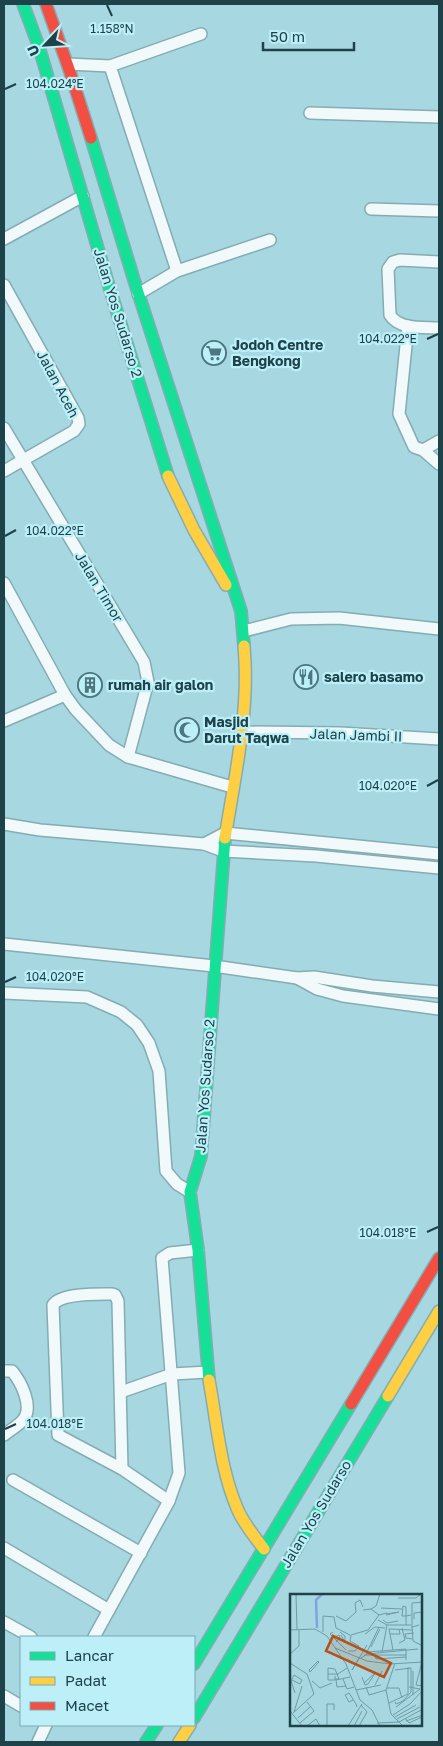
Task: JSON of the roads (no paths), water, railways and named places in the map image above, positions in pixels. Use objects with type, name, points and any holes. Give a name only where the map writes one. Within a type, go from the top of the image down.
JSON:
[{"type":"main road","name":"Jalan Yos Sudarso 2","points":[[23,4],[39,47],[108,283],[167,474],[194,530],[241,611]]},
{"type":"main road","name":"Jalan Yos Sudarso 2","points":[[46,4],[68,64],[138,294],[241,611],[244,631],[246,666],[242,732],[223,850],[201,1156],[190,1192],[198,1250],[208,1372],[226,1473],[237,1509],[248,1528],[264,1549]]},
{"type":"main road","points":[[108,283],[132,275]]},
{"type":"main road","name":"Jalan Yos Sudarso","points":[[195,1662],[439,1258]]},
{"type":"main road","name":"Jalan Yos Sudarso","points":[[195,1716],[439,1311]]},
{"type":"main road","points":[[146,1742],[156,1726]]},
{"type":"main road","points":[[179,1742],[189,1726]]},
{"type":"street","points":[[68,64],[110,66],[201,34]]},
{"type":"street","points":[[110,66],[177,271]]},
{"type":"street","points":[[310,113],[439,117]]},
{"type":"street","points":[[4,239],[83,196]]},
{"type":"street","points":[[371,209],[439,211]]},
{"type":"street","points":[[138,294],[177,271],[270,240]]},
{"type":"street","points":[[439,262],[400,260],[390,264],[388,269],[390,315],[398,324],[439,328]]},
{"type":"street","name":"Jalan Aceh","points":[[4,285],[78,418],[78,424],[74,431],[4,471]]},
{"type":"street","points":[[408,326],[399,414],[414,447],[423,450],[439,464]]},
{"type":"street","name":"Jalan Timor","points":[[4,428],[145,667],[148,682],[128,757]]},
{"type":"street","points":[[423,450],[439,441]]},
{"type":"street","points":[[4,583],[65,695],[76,710],[109,744],[128,757],[232,787]]},
{"type":"street","points":[[244,631],[291,619],[339,618],[439,629]]},
{"type":"street","points":[[4,721],[65,695]]},
{"type":"street","name":"Jalan Jambi II","points":[[242,732],[340,733],[439,739]]},
{"type":"street","points":[[4,824],[40,830],[204,844],[223,850],[316,856],[439,868]]},
{"type":"street","points":[[204,844],[225,833],[439,854]]},
{"type":"street","points":[[4,944],[214,966],[297,978],[314,977],[372,986],[439,992]]},
{"type":"street","points":[[297,978],[317,990],[343,996],[439,1009]]},
{"type":"street","points":[[4,993],[87,997],[121,1012],[137,1025],[149,1043],[159,1071],[166,1171],[177,1184],[190,1192]]},
{"type":"street","points":[[95,1636],[169,1501],[179,1473],[162,1258],[170,1253],[198,1250]]},
{"type":"street","points":[[122,1469],[119,1307],[117,1298],[112,1294],[65,1297],[56,1301],[53,1305],[58,1435],[122,1469],[169,1501]]},
{"type":"street","points":[[4,1371],[12,1371],[16,1377],[24,1394],[27,1412],[24,1419],[4,1435]]},
{"type":"street","points":[[121,1392],[172,1374],[208,1372]]},
{"type":"street","points":[[12,1480],[141,1553]]},
{"type":"street","points":[[4,1548],[109,1610]]},
{"type":"street","points":[[4,1622],[29,1636]]},
{"type":"street","points":[[4,1696],[20,1705]]},
{"type":"street","points":[[38,1742],[46,1726]]},
{"type":"place","name":"Jodoh Centre Bengkong","points":[[214,353]]},
{"type":"place","name":"salero basamo","points":[[306,677]]},
{"type":"place","name":"rumah air galon","points":[[90,685]]},
{"type":"place","name":"Masjid Darut Taqwa","points":[[187,730]]}]
